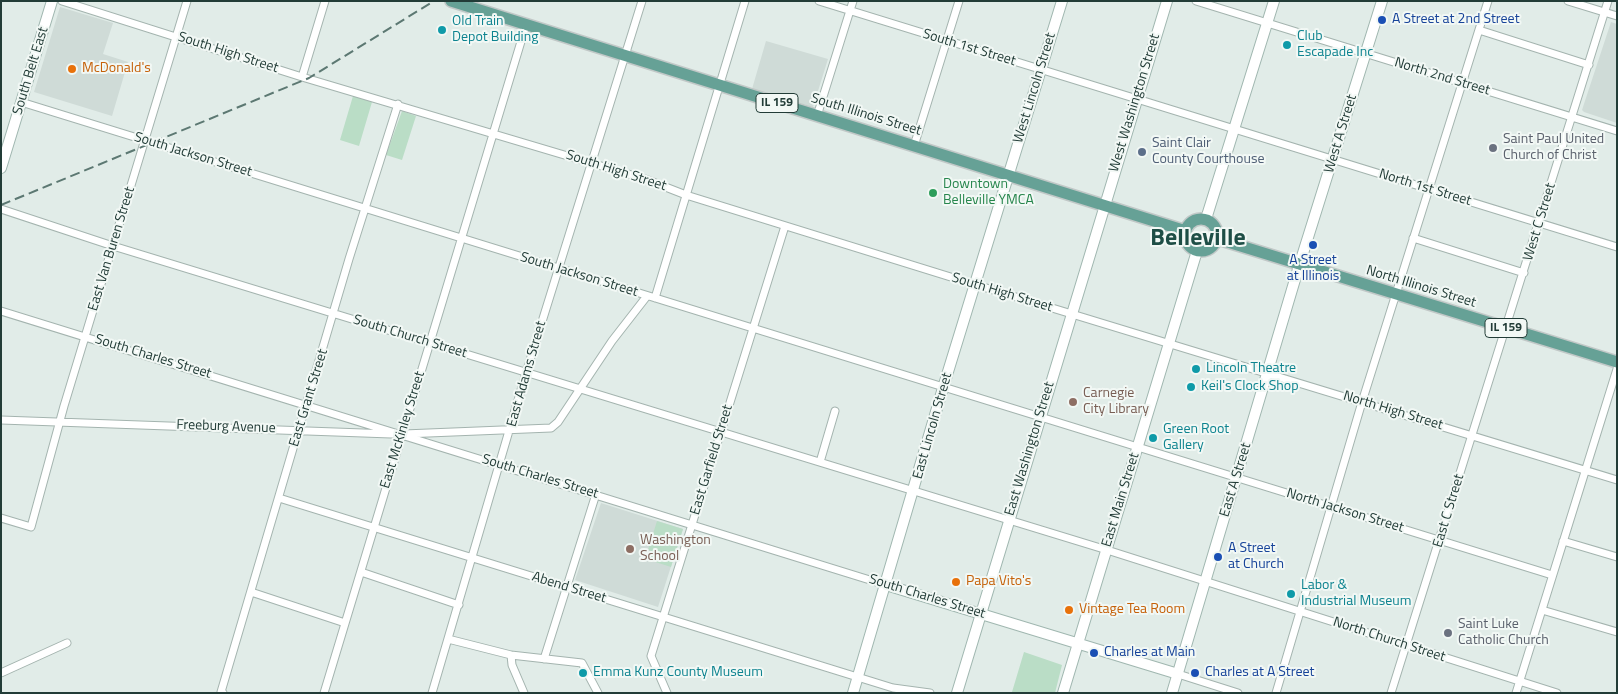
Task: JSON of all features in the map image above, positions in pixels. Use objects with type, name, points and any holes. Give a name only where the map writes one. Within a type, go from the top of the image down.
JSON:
[{"type":"main road","name":"South Illinois Street","points":[[451,1],[1186,231]]},
{"type":"main road","points":[[1206,219],[1216,227],[1218,239],[1210,248],[1197,250],[1187,242],[1186,231],[1192,222],[1206,219]]},
{"type":"main road","name":"North Illinois Street","points":[[1218,239],[1299,266],[1617,362]]},
{"type":"street","name":"South Belt East","points":[[1,168],[52,1]]},
{"type":"street","name":"South High Street","points":[[62,1],[302,76],[591,162],[645,179],[686,195],[1169,343]]},
{"type":"street","name":"East Van Buren Street","points":[[1,518],[31,527],[186,1]]},
{"type":"street","points":[[302,76],[325,1]]},
{"type":"street","name":"East Adams Street","points":[[432,693],[526,373],[642,1]]},
{"type":"street","points":[[580,389],[612,341],[651,297],[686,195],[745,1]]},
{"type":"street","name":"South 1st Street","points":[[819,1],[1234,128]]},
{"type":"street","points":[[817,116],[853,1]]},
{"type":"street","points":[[914,146],[959,1]]},
{"type":"street","name":"West Lincoln Street","points":[[1008,175],[1062,1]]},
{"type":"street","name":"West Washington Street","points":[[1103,205],[1167,1]]},
{"type":"street","name":"North 2nd Street","points":[[1196,1],[1617,131]]},
{"type":"street","points":[[1206,219],[1274,1]]},
{"type":"street","name":"West A Street","points":[[1299,266],[1382,1]]},
{"type":"street","points":[[1276,693],[1362,402],[1488,1]]},
{"type":"street","points":[[1568,1],[1617,16]]},
{"type":"street","name":"West C Street","points":[[1506,328],[1608,1]]},
{"type":"street","name":"East McKinley Street","points":[[324,693],[526,25]]},
{"type":"street","points":[[1479,30],[1588,65]]},
{"type":"street","name":"South Jackson Street","points":[[22,102],[1138,447]]},
{"type":"street","name":"East Grant Street","points":[[222,692],[365,208],[398,104]]},
{"type":"street","name":"North 1st Street","points":[[1234,128],[1617,247]]},
{"type":"street","name":"East Lincoln Street","points":[[853,693],[1008,175]]},
{"type":"street","name":"East Washington Street","points":[[957,693],[1103,205]]},
{"type":"street","name":"South Church Street","points":[[1,209],[113,246],[1106,550]]},
{"type":"street","name":"East Garfield Street","points":[[668,693],[651,656],[785,226]]},
{"type":"street","points":[[1413,238],[1524,273]]},
{"type":"street","name":"East Main Street","points":[[1063,693],[1197,250]]},
{"type":"street","name":"East A Street","points":[[1172,693],[1299,266]]},
{"type":"street","name":"South Charles Street","points":[[1,311],[1178,674]]},
{"type":"street","name":"East C Street","points":[[1392,693],[1506,328]]},
{"type":"street","name":"North High Street","points":[[1169,343],[1617,480]]},
{"type":"street","points":[[1516,693],[1617,369]]},
{"type":"street","name":"Freeburg Avenue","points":[[1,420],[402,434],[551,428],[558,422],[580,389]]},
{"type":"street","points":[[820,462],[835,411]]},
{"type":"street","name":"North Jackson Street","points":[[1138,447],[1552,575]]},
{"type":"street","points":[[544,659],[596,494]]},
{"type":"street","name":"Abend Street","points":[[279,498],[859,678],[893,688],[930,693]]},
{"type":"street","points":[[1563,540],[1617,557]]},
{"type":"street","name":"North Church Street","points":[[1106,550],[1558,693]]},
{"type":"street","points":[[361,572],[459,605]]},
{"type":"street","points":[[251,592],[345,623]]},
{"type":"street","points":[[1542,610],[1617,632]]},
{"type":"street","points":[[448,639],[511,655],[582,664],[586,668],[598,693]]},
{"type":"street","points":[[1,673],[67,643]]},
{"type":"street","points":[[511,655],[512,665],[524,693]]},
{"type":"street","points":[[1178,674],[1238,693]]},
{"type":"shaded area","points":[[60,7],[113,23],[103,54],[128,62],[112,116],[34,92]]},
{"type":"shaded area","points":[[1611,22],[1617,24],[1617,123],[1582,110]]},
{"type":"shaded area","points":[[766,41],[828,59],[813,107],[752,89]]},
{"type":"shaded area","name":"Washington School","points":[[601,503],[683,529],[658,607],[575,580]]},
{"type":"green space","points":[[353,96],[372,102],[359,146],[340,140]]},
{"type":"green space","points":[[402,111],[416,116],[402,160],[386,155]]},
{"type":"green space","points":[[657,521],[683,529],[671,567],[649,560],[652,551],[648,550]]},
{"type":"green space","points":[[1024,652],[1062,665],[1055,693],[1012,692]]},
{"type":"railway","points":[[1,205],[309,78],[434,1]]},
{"type":"place","name":"A Street at 2nd Street","points":[[1382,20]]},
{"type":"place","name":"Old Train Depot Building","points":[[442,30]]},
{"type":"place","name":"Club Escapade Inc","points":[[1287,45]]},
{"type":"place","name":"McDonald's","points":[[72,69]]},
{"type":"place","name":"Saint Paul United Church of Christ","points":[[1493,148]]},
{"type":"place","name":"Saint Clair County Courthouse","points":[[1142,152]]},
{"type":"place","name":"Downtown Belleville YMCA","points":[[933,193]]},
{"type":"place","name":"A Street at Illinois","points":[[1313,245]]},
{"type":"place","name":"Lincoln Theatre","points":[[1196,369]]},
{"type":"place","name":"Keil's Clock Shop","points":[[1191,387]]},
{"type":"place","name":"Carnegie City Library","points":[[1073,402]]},
{"type":"place","name":"Green Root Gallery","points":[[1153,438]]},
{"type":"place","name":"Washington School","points":[[630,549]]},
{"type":"place","name":"A Street at Church","points":[[1218,557]]},
{"type":"place","name":"Papa Vito's","points":[[956,582]]},
{"type":"place","name":"Labor & Industrial Museum","points":[[1291,594]]},
{"type":"place","name":"Vintage Tea Room","points":[[1069,610]]},
{"type":"place","name":"Saint Luke Catholic Church","points":[[1448,633]]},
{"type":"place","name":"Charles at Main","points":[[1094,653]]},
{"type":"place","name":"Emma Kunz County Museum","points":[[583,673]]},
{"type":"place","name":"Charles at A Street","points":[[1195,673]]},
{"type":"district","name":"Belleville","points":[[1198,239]]}]
